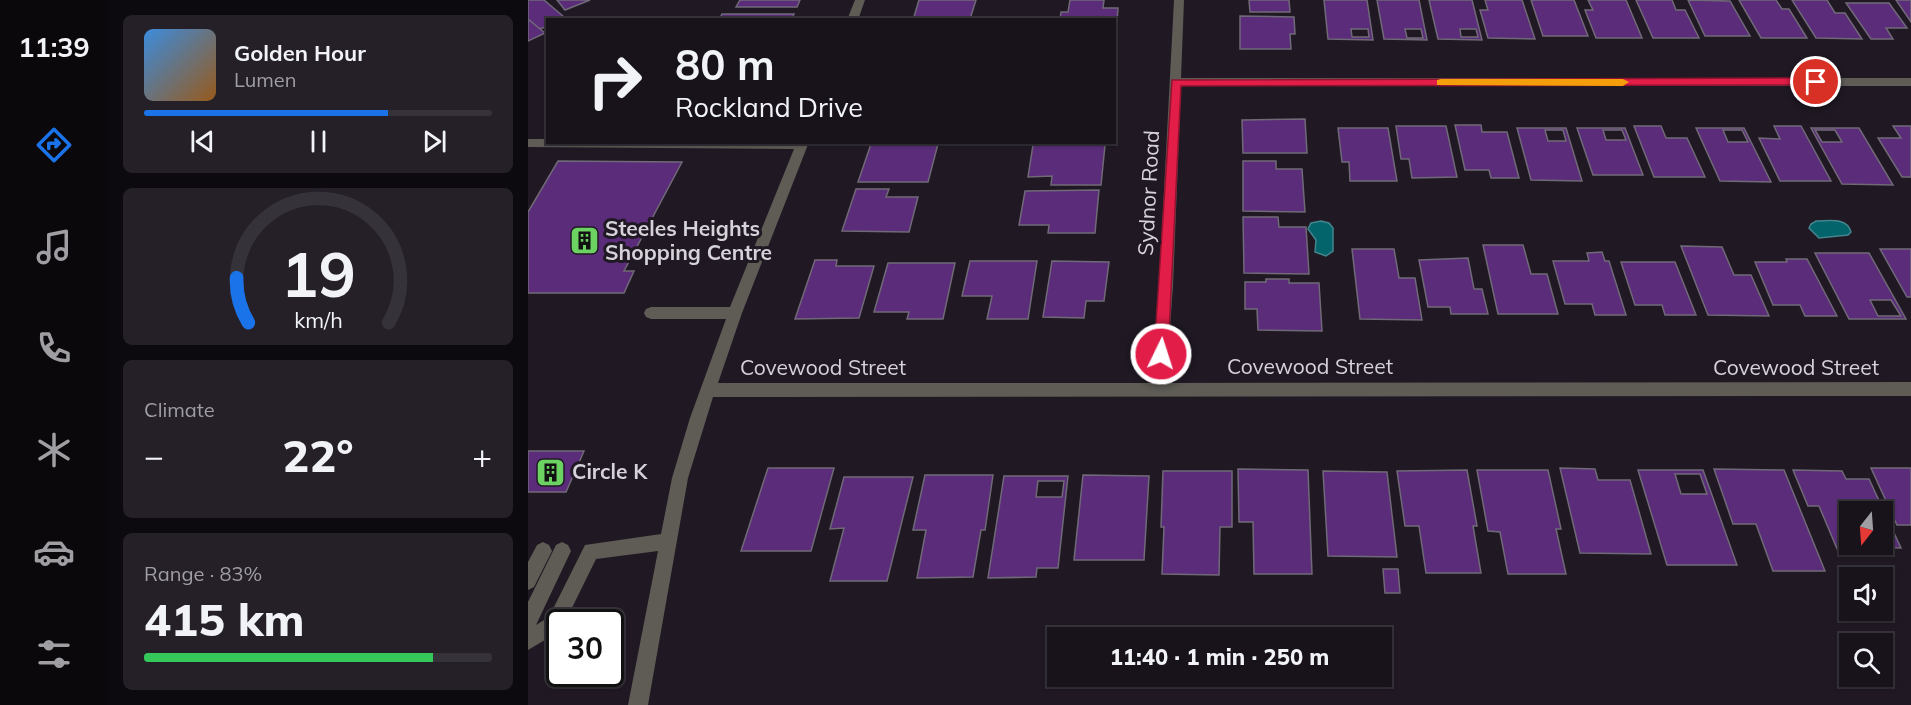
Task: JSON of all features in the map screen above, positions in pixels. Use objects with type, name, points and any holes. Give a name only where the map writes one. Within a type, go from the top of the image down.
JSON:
[{"type":"street","points":[[853,18],[860,0]]},
{"type":"street","name":"Sydnor Road","points":[[1158,388],[1164,321],[1179,0]]},
{"type":"street","points":[[1176,82],[1911,82]]},
{"type":"street","points":[[528,143],[546,143]]},
{"type":"street","points":[[638,705],[680,478],[735,313],[802,144]]},
{"type":"street","points":[[651,313],[735,313]]},
{"type":"street","name":"Covewood Street","points":[[708,390],[1911,388]]},
{"type":"street","points":[[528,641],[555,623],[591,551],[669,541]]},
{"type":"street","points":[[528,581],[543,551]]},
{"type":"street","points":[[528,622],[562,551]]},
{"type":"water","points":[[1321,221],[1329,223],[1333,228],[1333,251],[1326,256],[1315,252],[1316,240],[1308,229],[1311,223]]},
{"type":"water","points":[[1816,221],[1842,222],[1849,227],[1851,232],[1848,235],[1819,238],[1809,228]]},
{"type":"building","points":[[528,0],[544,0],[564,17],[546,18],[546,27],[540,29],[528,19]]},
{"type":"building","points":[[557,0],[590,0],[565,10]]},
{"type":"building","points":[[740,0],[800,0],[797,7],[736,7]]},
{"type":"building","points":[[919,0],[976,0],[970,18],[914,18]]},
{"type":"building","points":[[1070,0],[1104,0],[1103,8],[1118,8],[1117,22],[1116,18],[1060,18],[1061,12],[1068,12]]},
{"type":"building","points":[[1249,0],[1289,0],[1290,12],[1250,12]]},
{"type":"building","points":[[1324,0],[1367,0],[1373,40],[1328,39]],"holes":[[[1351,29],[1368,29],[1369,37],[1352,37]]]},
{"type":"building","points":[[1377,0],[1419,0],[1427,40],[1384,39]],"holes":[[[1405,29],[1421,29],[1423,38],[1407,38]]]},
{"type":"building","points":[[1429,0],[1472,0],[1482,40],[1438,39]],"holes":[[[1460,29],[1476,29],[1478,37],[1461,37]]]},
{"type":"building","points":[[1485,0],[1522,0],[1535,39],[1488,38],[1480,10],[1488,10]]},
{"type":"building","points":[[1531,0],[1574,0],[1588,36],[1543,36]]},
{"type":"building","points":[[1588,0],[1626,0],[1642,38],[1596,38],[1585,10],[1593,10]]},
{"type":"building","points":[[1636,0],[1672,0],[1676,10],[1685,10],[1699,38],[1653,38]]},
{"type":"building","points":[[1688,0],[1730,1],[1750,36],[1705,36]]},
{"type":"building","points":[[1739,0],[1776,0],[1782,9],[1789,9],[1807,38],[1761,38]]},
{"type":"building","points":[[1792,0],[1827,0],[1835,13],[1845,13],[1862,39],[1816,38]]},
{"type":"building","points":[[1896,0],[1911,0],[1911,22],[1907,16]]},
{"type":"building","points":[[1846,3],[1889,3],[1907,28],[1886,28],[1893,39],[1871,39]]},
{"type":"building","points":[[722,14],[794,14],[792,18],[720,18]]},
{"type":"building","points":[[1240,16],[1294,17],[1295,34],[1290,34],[1291,49],[1240,49]]},
{"type":"building","points":[[528,19],[545,33],[528,41]]},
{"type":"building","points":[[1305,119],[1307,153],[1243,153],[1242,120]]},
{"type":"building","points":[[1455,125],[1481,125],[1482,132],[1507,132],[1519,178],[1491,178],[1489,170],[1465,170]]},
{"type":"building","points":[[1396,126],[1446,126],[1457,177],[1412,178],[1409,159],[1401,159]]},
{"type":"building","points":[[1634,126],[1661,126],[1666,138],[1687,138],[1705,177],[1654,177]]},
{"type":"building","points":[[1774,126],[1801,126],[1831,181],[1780,181],[1759,138],[1780,139]]},
{"type":"building","points":[[1893,126],[1911,126],[1911,177],[1902,177],[1878,138],[1901,138]]},
{"type":"building","points":[[1338,128],[1388,128],[1397,181],[1350,181],[1349,162],[1342,162]]},
{"type":"building","points":[[1517,128],[1566,128],[1582,181],[1531,180]],"holes":[[[1545,130],[1563,130],[1566,141],[1548,141]]]},
{"type":"building","points":[[1577,128],[1625,128],[1643,175],[1593,175]],"holes":[[[1603,130],[1622,130],[1626,140],[1606,140]]]},
{"type":"building","points":[[1696,128],[1744,128],[1771,182],[1720,181]],"holes":[[[1723,130],[1742,130],[1748,142],[1728,142]]]},
{"type":"building","points":[[1811,128],[1859,128],[1893,185],[1842,184]],"holes":[[[1815,130],[1835,130],[1842,142],[1822,142]]]},
{"type":"building","points":[[871,144],[938,144],[928,182],[858,182]]},
{"type":"building","points":[[1033,145],[1105,145],[1101,185],[1051,185],[1052,176],[1028,177]]},
{"type":"building","name":"Steeles Heights Shopping Centre","points":[[558,161],[682,162],[624,271],[634,271],[624,293],[528,293],[528,212]]},
{"type":"building","points":[[1243,161],[1276,161],[1276,169],[1302,169],[1305,212],[1243,211]]},
{"type":"building","points":[[856,189],[889,189],[886,197],[918,197],[909,232],[842,231]]},
{"type":"building","points":[[1099,190],[1095,233],[1048,233],[1049,225],[1019,225],[1025,191]]},
{"type":"building","points":[[1243,217],[1278,217],[1279,227],[1306,227],[1309,274],[1244,273]]},
{"type":"building","points":[[1483,245],[1523,245],[1531,274],[1547,274],[1558,314],[1498,314]]},
{"type":"building","points":[[1681,246],[1722,247],[1734,275],[1751,275],[1769,316],[1708,315]]},
{"type":"building","points":[[1352,249],[1394,249],[1399,278],[1415,278],[1422,320],[1360,319]]},
{"type":"building","points":[[1880,249],[1911,249],[1911,297],[1907,297]]},
{"type":"building","points":[[1602,252],[1605,261],[1609,261],[1626,315],[1595,315],[1592,304],[1565,304],[1553,261],[1589,261],[1587,253]]},
{"type":"building","points":[[1815,253],[1869,253],[1906,319],[1849,319]],"holes":[[[1870,300],[1891,300],[1901,316],[1878,316]]]},
{"type":"building","points":[[1468,258],[1474,289],[1482,289],[1488,314],[1451,314],[1450,307],[1428,307],[1419,260]]},
{"type":"building","points":[[1786,259],[1807,259],[1837,316],[1805,316],[1800,305],[1773,305],[1755,262],[1787,262]]},
{"type":"building","points":[[815,260],[837,260],[836,266],[874,266],[859,318],[795,319]]},
{"type":"building","points":[[970,261],[1037,261],[1028,319],[987,319],[992,296],[962,296]]},
{"type":"building","points":[[1052,261],[1109,262],[1104,301],[1086,301],[1084,318],[1043,317]]},
{"type":"building","points":[[1621,262],[1675,262],[1696,315],[1665,315],[1662,305],[1635,305]]},
{"type":"building","points":[[888,263],[955,263],[943,319],[907,319],[909,312],[874,312]]},
{"type":"building","points":[[1266,279],[1289,279],[1289,283],[1319,283],[1322,331],[1258,330],[1257,309],[1245,309],[1245,282],[1266,282]]},
{"type":"building","name":"Circle K","points":[[528,451],[584,451],[566,492],[528,492]]},
{"type":"building","points":[[768,468],[834,468],[811,551],[741,551]]},
{"type":"building","points":[[1560,468],[1595,469],[1598,480],[1630,480],[1651,554],[1580,553]]},
{"type":"building","points":[[1871,468],[1911,468],[1911,525],[1897,525],[1893,516],[1893,501],[1886,501]]},
{"type":"building","points":[[1238,469],[1308,470],[1312,574],[1254,574],[1253,522],[1239,522]]},
{"type":"building","points":[[1714,469],[1784,470],[1825,571],[1773,571],[1756,524],[1733,524]]},
{"type":"building","points":[[1467,470],[1477,526],[1473,526],[1481,573],[1426,573],[1419,526],[1405,526],[1397,471]]},
{"type":"building","points":[[1477,470],[1548,470],[1561,529],[1556,529],[1566,574],[1508,574],[1500,532],[1488,531]]},
{"type":"building","points":[[1638,470],[1703,470],[1737,565],[1667,565]],"holes":[[[1675,474],[1700,474],[1707,494],[1681,494]]]},
{"type":"building","points":[[1793,470],[1842,471],[1846,479],[1869,479],[1879,501],[1839,501],[1839,551],[1819,506],[1808,506]]},
{"type":"building","points":[[1163,471],[1232,471],[1232,527],[1220,527],[1219,575],[1162,574]]},
{"type":"building","points":[[1323,471],[1387,472],[1397,557],[1328,556]]},
{"type":"building","points":[[925,475],[993,475],[985,530],[981,530],[973,577],[917,578],[926,530],[913,530]]},
{"type":"building","points":[[1083,475],[1149,476],[1144,560],[1074,560]]},
{"type":"building","points":[[1004,476],[1068,476],[1058,568],[1037,568],[1036,577],[988,578]],"holes":[[[1038,481],[1064,481],[1062,497],[1036,497]]]},
{"type":"building","points":[[844,477],[913,477],[887,581],[830,581],[844,528],[830,529]]},
{"type":"building","points":[[1893,531],[1901,548],[1893,548]]},
{"type":"building","points":[[1383,569],[1398,569],[1400,593],[1385,593]]},
{"type":"slow traffic","points":[[1441,82],[1623,82]]},
{"type":"place","name":"Steeles Heights Shopping Centre","points":[[584,241]]},
{"type":"place","name":"Circle K","points":[[551,472]]},
{"type":"route","points":[[1161,354],[1176,82],[1816,82]]}]
